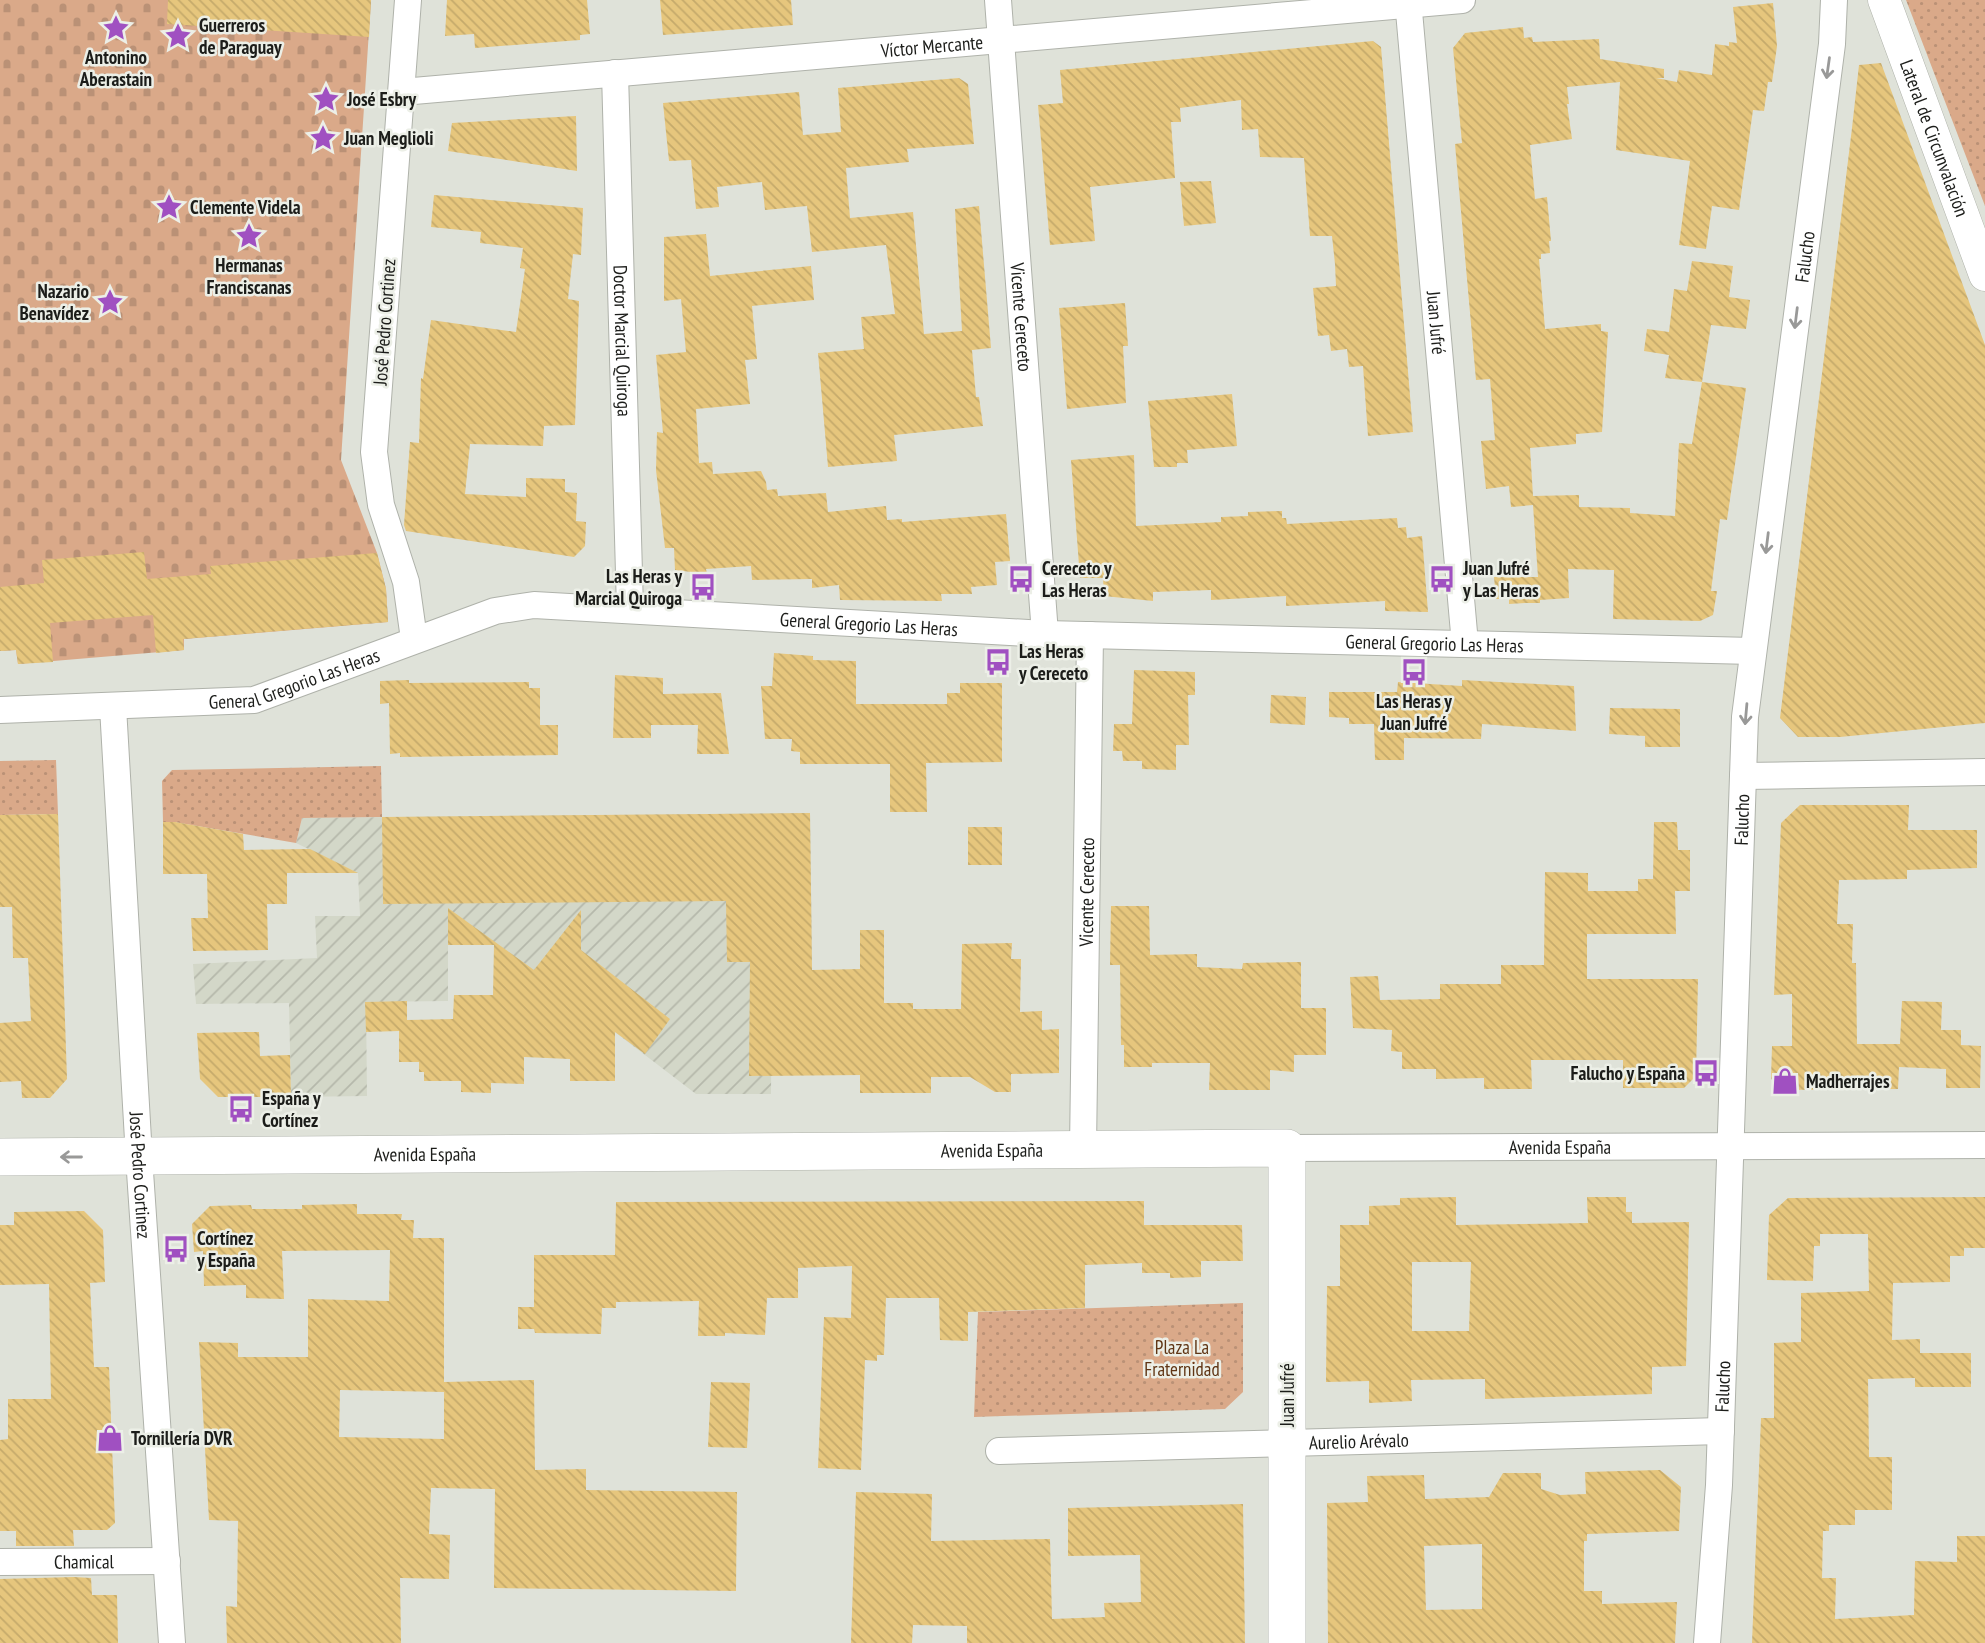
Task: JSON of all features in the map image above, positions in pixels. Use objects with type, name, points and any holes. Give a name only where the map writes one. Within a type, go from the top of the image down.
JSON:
[{"type":"main road","name":"Avenida España","points":[[0,1157],[1287,1148]]},
{"type":"main road","name":"Juan Jufré","points":[[1287,1148],[1287,1643]]},
{"type":"street","name":"José Pedro Cortinez","points":[[408,0],[374,452],[381,505],[406,582],[414,639]]},
{"type":"street","name":"Vicente Cereceto","points":[[998,0],[1045,634]]},
{"type":"street","name":"Víctor Mercante","points":[[402,92],[1408,2],[1462,0]]},
{"type":"street","name":"Falucho","points":[[1707,1643],[1721,1431],[1745,716],[1832,44],[1834,0]]},
{"type":"street","name":"Lateral de Circunvalación","points":[[1884,0],[1985,275]]},
{"type":"street","name":"Juan Jufré","points":[[1408,2],[1465,644]]},
{"type":"street","name":"Doctor Marcial Quiroga","points":[[615,73],[630,609]]},
{"type":"street","name":"General Gregorio Las Heras","points":[[0,709],[254,700],[495,611],[534,605],[1045,634],[1753,651]]},
{"type":"street","name":"Vicente Cereceto","points":[[1083,1149],[1090,635]]},
{"type":"street","name":"José Pedro Cortinez","points":[[113,707],[139,1157],[172,1643]]},
{"type":"street","points":[[1742,776],[1985,772]]},
{"type":"street","name":"Avenida España","points":[[1287,1148],[1985,1144]]},
{"type":"street","name":"Aurelio Arévalo","points":[[999,1451],[1721,1431]]},
{"type":"street","name":"Chamical","points":[[0,1562],[167,1561]]},
{"type":"shaded area","points":[[810,813],[812,959],[772,962],[771,1094],[696,1094],[535,971],[448,915],[448,1001],[366,1002],[367,1096],[291,1097],[289,1003],[196,1004],[193,964],[317,958],[315,916],[360,916],[358,873],[296,843],[302,818]]},
{"type":"green space","points":[[0,0],[371,0],[341,460],[377,553],[386,589],[388,622],[184,639],[184,650],[18,664],[16,650],[0,651]]},
{"type":"green space","points":[[1906,0],[1985,0],[1985,206],[1913,18]]},
{"type":"green space","points":[[56,760],[58,814],[0,815],[0,761]]},
{"type":"green space","points":[[381,766],[382,817],[302,818],[296,843],[163,822],[162,781],[172,770]]},
{"type":"green space","name":"Plaza La Fraternidad","points":[[1243,1303],[1243,1392],[1225,1409],[974,1417],[978,1312]]},
{"type":"building","points":[[168,0],[371,0],[369,37],[167,24]]},
{"type":"building","points":[[447,0],[587,0],[590,34],[580,35],[580,40],[475,48],[474,34],[445,36]]},
{"type":"building","points":[[660,0],[791,0],[793,25],[663,35]]},
{"type":"building","points":[[1773,3],[1777,46],[1772,82],[1768,82],[1764,111],[1753,110],[1739,210],[1712,206],[1706,249],[1679,245],[1690,161],[1616,150],[1620,82],[1567,87],[1572,139],[1530,145],[1535,199],[1547,197],[1551,241],[1550,253],[1541,254],[1539,259],[1545,329],[1601,324],[1601,331],[1608,332],[1602,432],[1576,434],[1576,444],[1530,448],[1533,496],[1579,495],[1579,507],[1630,508],[1630,513],[1675,516],[1679,443],[1692,444],[1702,382],[1746,388],[1727,520],[1720,519],[1711,591],[1717,591],[1713,615],[1700,621],[1613,619],[1614,570],[1568,569],[1569,598],[1509,604],[1509,599],[1496,599],[1494,577],[1538,577],[1533,505],[1511,507],[1509,486],[1486,489],[1481,441],[1495,440],[1490,379],[1476,380],[1455,144],[1462,143],[1453,48],[1465,33],[1523,27],[1524,38],[1532,37],[1533,42],[1599,39],[1600,59],[1664,69],[1664,78],[1656,78],[1677,82],[1679,70],[1712,75],[1715,44],[1729,46],[1729,42],[1737,43],[1733,7]]},
{"type":"building","points":[[1373,41],[1381,47],[1413,432],[1368,436],[1363,366],[1349,367],[1347,349],[1331,351],[1329,335],[1318,336],[1313,288],[1336,286],[1335,264],[1332,236],[1310,236],[1304,158],[1260,157],[1258,129],[1242,130],[1241,100],[1180,108],[1181,122],[1171,122],[1175,178],[1090,187],[1095,241],[1050,245],[1038,105],[1063,103],[1060,70]]},
{"type":"building","points":[[1881,63],[1985,345],[1985,723],[1840,737],[1798,737],[1780,718],[1859,65]]},
{"type":"building","points":[[959,78],[968,84],[974,144],[907,149],[909,162],[846,168],[850,218],[913,212],[924,334],[962,331],[955,209],[979,206],[991,348],[972,350],[976,397],[979,397],[983,426],[894,435],[897,461],[828,467],[818,353],[864,349],[861,317],[895,314],[886,245],[812,252],[807,206],[765,210],[762,182],[717,187],[719,207],[696,209],[691,160],[669,161],[663,103],[799,92],[803,135],[841,132],[838,88]]},
{"type":"building","points":[[576,116],[577,171],[448,151],[452,123]]},
{"type":"building","points":[[1211,181],[1216,223],[1184,226],[1180,182]]},
{"type":"building","points":[[434,195],[583,208],[581,255],[573,254],[568,299],[579,301],[575,425],[544,426],[543,446],[470,444],[465,494],[526,497],[526,478],[565,479],[565,492],[577,493],[576,521],[586,522],[585,546],[574,557],[406,531],[404,525],[410,442],[419,443],[421,378],[423,379],[431,320],[516,332],[525,269],[520,268],[523,248],[480,243],[481,232],[431,227]]},
{"type":"building","points":[[706,234],[710,276],[811,266],[814,300],[752,306],[757,359],[745,360],[750,404],[696,409],[699,463],[712,462],[713,474],[761,471],[767,490],[777,489],[778,496],[826,493],[828,512],[886,506],[887,520],[902,519],[902,522],[1006,514],[1010,561],[995,562],[997,585],[971,587],[972,594],[941,594],[942,601],[840,600],[839,585],[812,588],[812,579],[752,580],[751,566],[706,569],[707,574],[675,570],[674,548],[665,548],[656,470],[657,432],[663,433],[656,355],[686,352],[681,299],[664,301],[664,237]]},
{"type":"building","points":[[1692,261],[1733,266],[1729,297],[1750,300],[1746,329],[1711,325],[1702,382],[1665,378],[1669,355],[1644,351],[1647,329],[1669,332],[1674,289],[1687,291]]},
{"type":"building","points":[[1125,303],[1128,346],[1123,346],[1126,403],[1067,409],[1059,308]]},
{"type":"building","points":[[1232,394],[1237,446],[1187,450],[1188,463],[1177,463],[1177,467],[1154,467],[1148,401]]},
{"type":"building","points":[[1134,455],[1136,526],[1221,522],[1221,517],[1248,516],[1248,512],[1282,511],[1282,518],[1286,518],[1287,524],[1397,518],[1398,528],[1406,527],[1407,538],[1422,536],[1428,612],[1385,611],[1385,601],[1286,606],[1286,596],[1211,600],[1211,590],[1153,592],[1153,601],[1104,596],[1103,578],[1080,578],[1071,460]]},
{"type":"building","points":[[144,552],[147,579],[211,574],[210,566],[377,553],[386,589],[388,622],[183,639],[184,650],[156,653],[153,615],[50,623],[53,662],[18,664],[16,650],[0,651],[0,587],[44,583],[42,560]]},
{"type":"building","points":[[774,653],[813,656],[813,660],[856,661],[856,704],[947,704],[947,693],[960,693],[960,683],[1002,683],[1002,762],[926,763],[927,812],[890,812],[890,764],[800,764],[800,752],[791,751],[792,739],[765,739],[761,686],[772,686]]},
{"type":"building","points":[[1134,670],[1195,672],[1195,695],[1188,695],[1189,745],[1176,745],[1176,770],[1142,769],[1142,761],[1123,761],[1122,751],[1113,751],[1114,724],[1132,724]]},
{"type":"building","points":[[615,675],[663,678],[663,694],[721,693],[729,754],[697,754],[698,725],[651,725],[651,738],[613,738]]},
{"type":"building","points":[[409,680],[409,683],[529,682],[529,688],[540,688],[540,725],[558,725],[558,755],[400,757],[400,753],[390,754],[389,703],[380,704],[380,681]]},
{"type":"building","points":[[1462,680],[1574,686],[1576,731],[1482,724],[1481,739],[1404,738],[1404,760],[1375,760],[1374,724],[1349,724],[1349,718],[1329,717],[1329,692],[1397,692],[1398,682],[1462,686]]},
{"type":"building","points":[[1271,695],[1306,697],[1305,725],[1270,723]]},
{"type":"building","points":[[1610,708],[1680,709],[1680,747],[1645,747],[1645,736],[1609,734]]},
{"type":"building","points":[[1800,805],[1909,805],[1908,830],[1977,830],[1977,868],[1907,870],[1907,879],[1839,880],[1837,924],[1853,924],[1852,963],[1856,963],[1857,1044],[1900,1044],[1902,1001],[1942,1002],[1941,1030],[1961,1030],[1961,1045],[1981,1046],[1980,1088],[1946,1088],[1946,1069],[1899,1067],[1898,1089],[1784,1090],[1771,1079],[1772,1046],[1792,1046],[1792,994],[1774,995],[1781,823]]},
{"type":"building","points":[[810,813],[812,970],[860,969],[860,930],[884,930],[884,1003],[913,1003],[913,1009],[961,1009],[962,944],[1012,943],[1011,959],[1021,959],[1020,1012],[1042,1011],[1042,1030],[1059,1029],[1059,1073],[1011,1074],[1011,1092],[995,1092],[970,1077],[931,1077],[931,1093],[860,1093],[860,1075],[749,1076],[750,962],[727,962],[726,901],[383,904],[382,817]]},
{"type":"building","points":[[58,814],[67,1079],[50,1098],[22,1098],[21,1081],[0,1082],[0,1023],[31,1021],[28,958],[13,958],[12,907],[0,907],[0,815]]},
{"type":"building","points":[[163,822],[243,834],[244,850],[310,849],[358,873],[287,873],[287,904],[267,904],[268,950],[193,951],[191,918],[208,918],[207,874],[163,874]]},
{"type":"building","points":[[1654,822],[1677,822],[1678,850],[1690,850],[1690,891],[1675,891],[1676,934],[1587,934],[1587,979],[1698,979],[1696,1076],[1684,1088],[1623,1088],[1623,1060],[1531,1060],[1532,1089],[1484,1089],[1484,1078],[1436,1079],[1436,1069],[1402,1069],[1402,1052],[1391,1051],[1392,1030],[1353,1028],[1350,977],[1378,976],[1380,1000],[1440,999],[1440,984],[1501,984],[1501,965],[1544,965],[1545,872],[1588,873],[1588,891],[1638,891],[1638,879],[1653,879]]},
{"type":"building","points":[[968,827],[1002,827],[1002,865],[968,865]]},
{"type":"building","points":[[1111,906],[1149,906],[1150,955],[1197,954],[1197,967],[1242,969],[1243,963],[1301,962],[1301,1008],[1326,1008],[1326,1055],[1294,1055],[1294,1072],[1270,1070],[1270,1090],[1209,1090],[1210,1063],[1152,1063],[1152,1067],[1124,1067],[1124,1045],[1121,1045],[1120,965],[1110,965]]},
{"type":"building","points":[[448,908],[534,970],[581,910],[581,950],[670,1019],[645,1054],[615,1032],[615,1081],[570,1081],[570,1059],[524,1057],[524,1084],[491,1083],[491,1093],[461,1092],[461,1081],[424,1081],[424,1072],[419,1072],[419,1062],[399,1062],[399,1031],[366,1032],[365,1002],[407,1001],[407,1020],[453,1019],[454,995],[493,995],[494,945],[448,945]]},
{"type":"building","points":[[259,1032],[260,1056],[290,1055],[291,1097],[218,1097],[200,1079],[197,1033]]},
{"type":"building","points":[[1456,1197],[1456,1225],[1588,1223],[1587,1197],[1626,1197],[1626,1212],[1632,1212],[1632,1223],[1689,1222],[1686,1366],[1652,1367],[1652,1394],[1485,1399],[1485,1379],[1411,1380],[1412,1401],[1369,1403],[1369,1381],[1326,1382],[1327,1286],[1340,1286],[1340,1225],[1369,1225],[1369,1206],[1400,1205],[1400,1198]],"holes":[[[1412,1262],[1471,1262],[1469,1331],[1412,1331]]]},
{"type":"building","points":[[1985,1197],[1985,1248],[1964,1248],[1964,1256],[1950,1256],[1950,1282],[1893,1283],[1892,1340],[1920,1339],[1920,1353],[1971,1353],[1971,1387],[1915,1387],[1915,1378],[1868,1379],[1869,1457],[1892,1457],[1892,1510],[1855,1510],[1855,1525],[1829,1525],[1829,1531],[1823,1531],[1822,1578],[1836,1578],[1835,1619],[1914,1615],[1915,1561],[1957,1562],[1957,1536],[1985,1536],[1985,1643],[1752,1643],[1761,1418],[1774,1418],[1774,1343],[1801,1342],[1801,1293],[1869,1291],[1868,1234],[1820,1234],[1820,1246],[1814,1246],[1813,1281],[1767,1280],[1769,1215],[1788,1198]]},
{"type":"building","points":[[1144,1201],[1144,1225],[1242,1225],[1243,1261],[1201,1261],[1201,1277],[1170,1278],[1170,1273],[1142,1273],[1142,1263],[1085,1265],[1085,1308],[968,1312],[968,1341],[940,1340],[939,1298],[886,1298],[884,1355],[877,1355],[877,1361],[865,1360],[861,1470],[818,1468],[824,1317],[851,1318],[852,1266],[798,1268],[798,1298],[767,1298],[765,1335],[725,1333],[725,1336],[698,1336],[699,1301],[616,1302],[616,1308],[602,1308],[601,1334],[535,1333],[534,1329],[518,1329],[518,1307],[534,1307],[534,1255],[615,1255],[616,1202]]},
{"type":"building","points":[[357,1204],[357,1214],[402,1214],[401,1220],[414,1220],[413,1238],[444,1238],[444,1382],[534,1380],[535,1470],[586,1469],[586,1490],[737,1492],[736,1591],[494,1588],[495,1489],[431,1488],[429,1534],[450,1535],[449,1579],[400,1578],[401,1643],[227,1643],[226,1606],[237,1607],[238,1521],[209,1520],[199,1342],[238,1343],[238,1357],[308,1357],[308,1299],[389,1301],[390,1250],[282,1251],[284,1299],[246,1298],[246,1285],[204,1286],[203,1251],[194,1252],[192,1224],[210,1206],[251,1205],[252,1209],[302,1209],[302,1205]],"holes":[[[340,1390],[444,1392],[444,1439],[339,1437]]]},
{"type":"building","points":[[84,1211],[103,1230],[105,1282],[90,1283],[94,1367],[109,1367],[115,1523],[107,1530],[73,1530],[74,1546],[16,1546],[16,1531],[0,1531],[0,1440],[8,1439],[8,1399],[51,1399],[49,1284],[0,1285],[0,1225],[14,1225],[14,1212]]},
{"type":"building","points":[[711,1382],[750,1383],[747,1448],[708,1447]]},
{"type":"building","points":[[1660,1470],[1681,1487],[1679,1531],[1587,1534],[1587,1541],[1584,1541],[1584,1591],[1602,1591],[1602,1604],[1677,1602],[1675,1643],[1328,1643],[1327,1503],[1368,1502],[1367,1476],[1424,1475],[1425,1499],[1489,1497],[1503,1473],[1541,1473],[1541,1489],[1560,1495],[1586,1494],[1585,1472]],"holes":[[[1482,1544],[1482,1609],[1426,1610],[1424,1546]]]},
{"type":"building","points":[[856,1492],[932,1494],[931,1541],[1050,1539],[1052,1619],[1105,1617],[1104,1603],[1141,1602],[1140,1555],[1068,1556],[1068,1508],[1243,1504],[1245,1643],[967,1643],[967,1626],[913,1625],[912,1643],[851,1643]]},
{"type":"building","points":[[91,1578],[92,1595],[117,1595],[118,1643],[0,1643],[0,1579]]},
{"type":"place","name":"Antonino Aberastain","points":[[116,28]]},
{"type":"place","name":"Guerreros de Paraguay","points":[[178,36]]},
{"type":"place","name":"José Esbry","points":[[326,99]]},
{"type":"place","name":"Juan Meglioli","points":[[323,138]]},
{"type":"place","name":"Clemente Videla","points":[[169,207]]},
{"type":"place","name":"Hermanas Franciscanas","points":[[249,236]]},
{"type":"place","name":"Nazario Benavídez","points":[[110,302]]},
{"type":"place","name":"Cereceto y Las Heras","points":[[1021,579]]},
{"type":"place","name":"Juan Jufré y Las Heras","points":[[1442,579]]},
{"type":"place","name":"Las Heras y Marcial Quiroga","points":[[703,587]]},
{"type":"place","name":"Las Heras y Cereceto","points":[[998,662]]},
{"type":"place","name":"Las Heras y Juan Jufré","points":[[1414,672]]},
{"type":"place","name":"Falucho y España","points":[[1706,1073]]},
{"type":"place","name":"Madherrajes","points":[[1785,1081]]},
{"type":"place","name":"España y Cortínez","points":[[241,1109]]},
{"type":"place","name":"Cortínez y España","points":[[176,1249]]},
{"type":"place","name":"Tornillería DVR","points":[[110,1438]]}]
